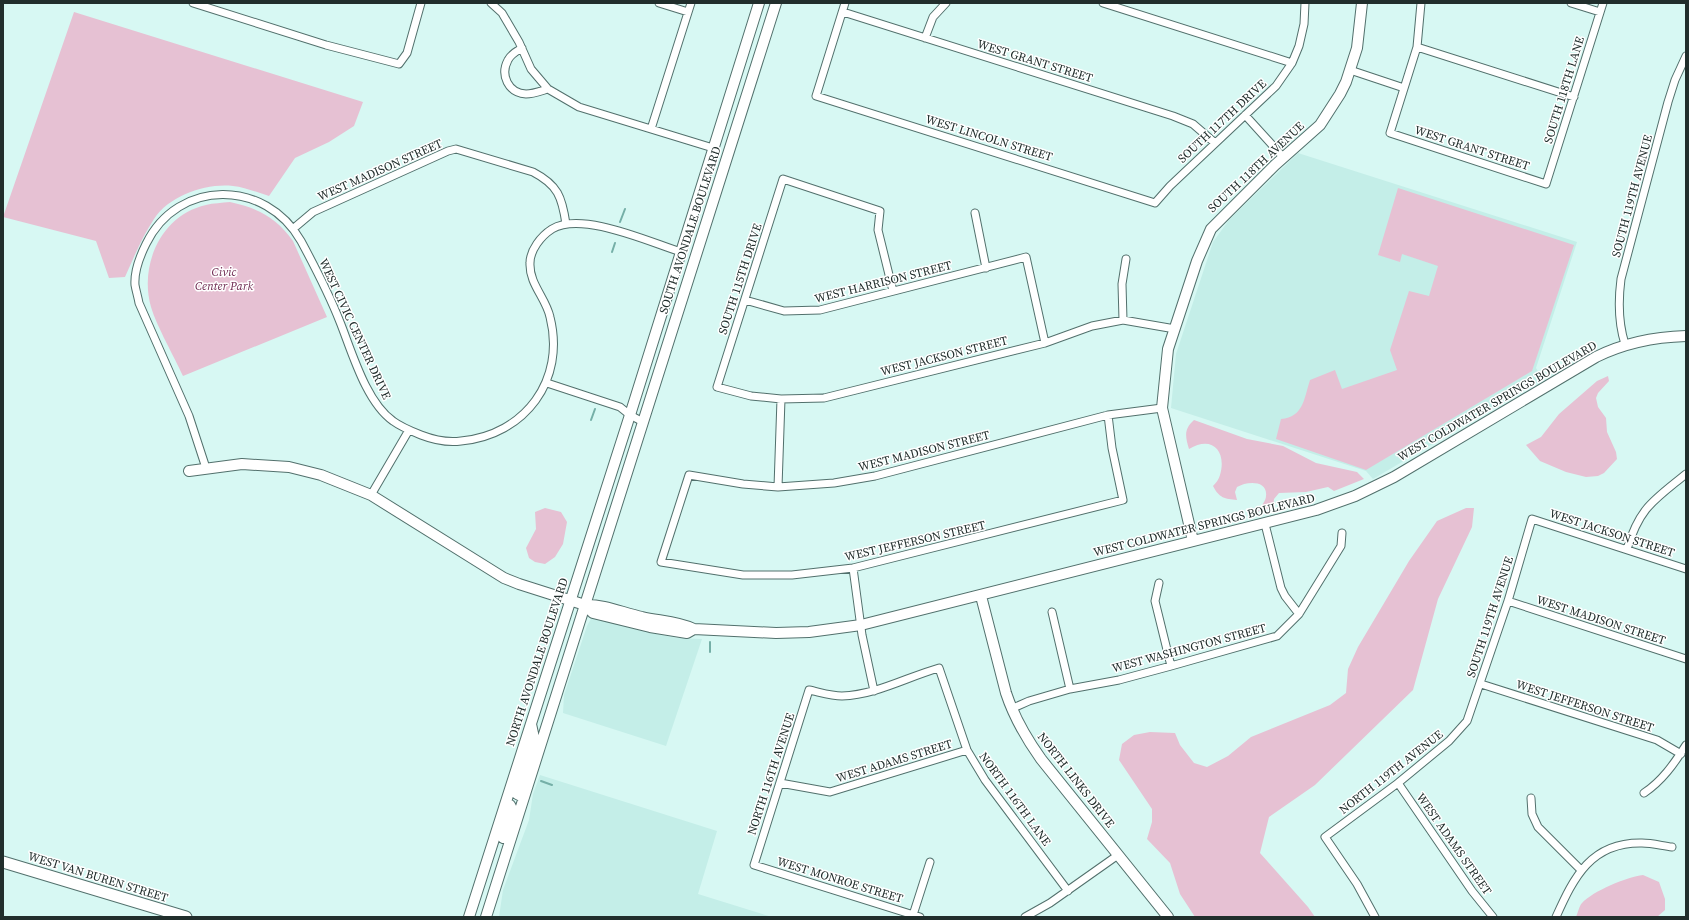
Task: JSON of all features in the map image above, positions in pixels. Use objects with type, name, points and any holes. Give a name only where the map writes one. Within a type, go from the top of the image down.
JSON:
[{"type":"main road","name":"WEST VAN BUREN STREET","points":[[3,862],[186,917]]},
{"type":"street","points":[[193,3],[326,45],[398,64],[407,53],[420,3]]},
{"type":"street","points":[[491,3],[502,13],[522,48],[531,69],[548,89],[579,106],[713,148]]},
{"type":"street","points":[[659,3],[688,12]]},
{"type":"street","points":[[651,129],[691,3]]},
{"type":"street","name":"SOUTH AVONDALE BOULEVARD","points":[[630,415],[759,3]]},
{"type":"street","name":"SOUTH AVONDALE BOULEVARD","points":[[585,605],[776,3]]},
{"type":"street","points":[[843,12],[846,3]]},
{"type":"street","points":[[925,38],[933,17],[946,3]]},
{"type":"street","points":[[1103,3],[1292,63]]},
{"type":"street","name":"SOUTH 117TH DRIVE","points":[[1155,203],[1170,186],[1276,86],[1292,63],[1299,46],[1304,24],[1306,3]]},
{"type":"street","name":"SOUTH 118TH AVENUE","points":[[1193,541],[1162,408],[1164,371],[1168,349],[1174,329],[1199,254],[1211,229],[1320,125],[1340,94],[1350,70],[1360,30],[1362,3]]},
{"type":"street","points":[[1350,70],[1404,88],[1417,47],[1421,3]]},
{"type":"street","points":[[1571,3],[1600,12]]},
{"type":"street","name":"SOUTH 118TH LANE","points":[[1546,184],[1603,3]]},
{"type":"street","name":"WEST GRANT STREET","points":[[843,12],[1173,116],[1193,124],[1215,143]]},
{"type":"street","name":"WEST LINCOLN STREET","points":[[843,12],[816,96],[1155,203]]},
{"type":"street","points":[[1417,47],[1574,97]]},
{"type":"street","points":[[522,48],[508,59],[504,73],[505,81],[512,88],[524,94],[548,89]]},
{"type":"street","name":"SOUTH 119TH AVENUE","points":[[1624,344],[1618,306],[1621,279],[1668,102],[1675,80],[1686,56]]},
{"type":"street","name":"WEST GRANT STREET","points":[[1404,88],[1390,133],[1546,184]]},
{"type":"street","points":[[1244,115],[1284,158]]},
{"type":"street","name":"WEST MADISON STREET","points":[[294,228],[313,212],[448,151],[456,149],[533,172],[552,183],[562,201],[566,224]]},
{"type":"street","name":"SOUTH 115TH DRIVE","points":[[717,387],[783,179],[880,211],[878,230],[892,291]]},
{"type":"street","name":"WEST CIVIC CENTER DRIVE","points":[[206,468],[190,416],[139,303],[135,284],[137,267],[142,250],[151,233],[171,212],[190,201],[206,196],[224,194],[238,196],[263,204],[280,214],[294,228],[340,321],[347,342],[373,399],[392,420],[409,430],[434,440],[452,442],[491,434],[514,421],[528,410],[542,393],[547,383],[553,364],[553,331],[550,315],[533,282],[530,261],[534,249],[551,230],[566,224],[582,223],[601,226],[681,252]]},
{"type":"street","points":[[975,213],[986,268]]},
{"type":"street","points":[[681,252],[695,257]]},
{"type":"street","name":"WEST HARRISON STREET","points":[[745,300],[784,311],[800,312],[820,310],[1026,258],[1045,342]]},
{"type":"street","points":[[1123,320],[1122,284],[1126,260]]},
{"type":"street","name":"WEST JACKSON STREET","points":[[717,387],[751,396],[781,399],[824,398],[1045,342],[1092,326],[1123,320],[1174,329]]},
{"type":"street","name":"WEST COLDWATER SPRINGS BOULEVARD","points":[[370,495],[504,578],[585,605],[596,604],[642,618],[685,624],[694,629],[768,633],[809,632],[861,625],[981,596],[1316,510],[1355,496],[1374,487],[1596,357],[1624,344],[1662,337],[1686,336]]},
{"type":"street","points":[[547,383],[620,406],[630,415],[643,422]]},
{"type":"street","points":[[778,487],[781,399]]},
{"type":"street","name":"WEST MADISON STREET","points":[[661,562],[689,475],[742,484],[778,487],[834,483],[875,476],[1108,415],[1162,408]]},
{"type":"street","name":"NORTH AVONDALE BOULEVARD","points":[[469,917],[630,415]]},
{"type":"street","name":"WEST JEFFERSON STREET","points":[[661,562],[743,575],[792,575],[853,568],[1123,500],[1112,448],[1108,415]]},
{"type":"street","points":[[189,471],[242,464],[289,468],[321,475],[370,495],[409,430]]},
{"type":"street","points":[[1627,549],[1635,526],[1644,511],[1651,503],[1686,474]]},
{"type":"street","name":"SOUTH 119TH AVENUE","points":[[1467,721],[1508,601],[1532,520]]},
{"type":"street","name":"WEST JACKSON STREET","points":[[1532,520],[1686,569]]},
{"type":"street","points":[[1265,524],[1281,588],[1285,596],[1299,614]]},
{"type":"street","name":"WEST WASHINGTON STREET","points":[[1011,708],[1070,689],[1119,680],[1277,636],[1299,614],[1341,546],[1342,533]]},
{"type":"street","points":[[853,568],[861,625],[874,691]]},
{"type":"street","points":[[1159,583],[1155,601],[1171,666]]},
{"type":"street","name":"NORTH LINKS DRIVE","points":[[981,596],[1001,677],[1011,708],[1025,736],[1041,759],[1168,917]]},
{"type":"street","name":"WEST MADISON STREET","points":[[1508,601],[1686,659]]},
{"type":"street","points":[[486,917],[585,605]]},
{"type":"street","points":[[1052,612],[1070,689]]},
{"type":"street","name":"NORTH 116TH LANE","points":[[874,691],[912,676],[939,668],[967,750],[985,780],[1068,891]]},
{"type":"street","name":"WEST JEFFERSON STREET","points":[[1480,684],[1650,738],[1681,754]]},
{"type":"street","name":"NORTH 116TH AVENUE","points":[[754,865],[809,690],[842,696],[874,691]]},
{"type":"street","name":"NORTH 119TH AVENUE","points":[[1375,917],[1357,884],[1325,837],[1398,783],[1449,741],[1467,721]]},
{"type":"street","points":[[523,797],[517,794],[517,790],[534,738],[530,724]]},
{"type":"street","points":[[1644,793],[1656,786],[1681,754],[1686,745]]},
{"type":"street","name":"WEST ADAMS STREET","points":[[780,783],[830,792],[967,750]]},
{"type":"street","name":"WEST ADAMS STREET","points":[[1398,783],[1472,891],[1493,917]]},
{"type":"street","points":[[1531,798],[1532,814],[1538,827],[1581,870]]},
{"type":"street","points":[[501,868],[499,853],[512,809],[510,805],[506,803]]},
{"type":"street","points":[[1556,917],[1570,887],[1581,870],[1591,860],[1612,847],[1643,842],[1672,847]]},
{"type":"street","points":[[1025,917],[1068,891],[1118,855]]},
{"type":"street","points":[[917,916],[930,862]]},
{"type":"street","name":"WEST MONROE STREET","points":[[754,865],[917,916]]},
{"type":"shaded area","points":[[1298,153],[1577,242],[1536,368],[1543,379],[1373,479],[1366,471],[1171,408],[1176,354],[1213,242],[1229,220]]},
{"type":"shaded area","points":[[592,617],[597,617],[656,634],[677,638],[702,639],[666,746],[563,713],[564,695],[587,626]]},
{"type":"shaded area","points":[[540,775],[717,831],[698,894],[772,917],[499,917],[503,890],[529,820],[533,794]]},
{"type":"green space","points":[[74,12],[363,102],[354,126],[329,142],[295,158],[269,196],[233,186],[223,186],[189,192],[169,203],[154,219],[138,247],[125,277],[109,278],[96,241],[3,217]]},
{"type":"green space","points":[[1398,188],[1574,245],[1532,371],[1366,470],[1276,439],[1281,419],[1294,415],[1302,406],[1310,380],[1335,370],[1342,389],[1397,370],[1390,350],[1409,291],[1429,296],[1438,266],[1402,254],[1400,262],[1378,255]]},
{"type":"green space","name":"Civic Center Park","points":[[230,202],[249,207],[266,215],[287,233],[293,241],[327,317],[183,376],[161,332],[151,307],[148,291],[148,275],[151,259],[157,244],[177,219],[190,211],[206,205]]},
{"type":"green space","points":[[1608,376],[1609,381],[1598,393],[1596,398],[1598,407],[1606,418],[1607,432],[1616,452],[1617,459],[1604,473],[1598,476],[1586,477],[1566,472],[1540,461],[1526,445],[1541,437],[1559,414],[1597,381]]},
{"type":"green space","points":[[1194,420],[1247,439],[1283,446],[1316,463],[1357,472],[1364,479],[1334,491],[1328,487],[1306,492],[1279,493],[1274,499],[1273,507],[1257,512],[1266,498],[1266,491],[1264,487],[1256,483],[1241,485],[1237,487],[1235,492],[1237,500],[1223,497],[1215,490],[1213,486],[1220,475],[1222,466],[1221,459],[1216,448],[1211,445],[1197,445],[1189,449],[1186,433],[1188,426]]},
{"type":"green space","points":[[545,508],[561,512],[567,522],[563,544],[555,557],[545,564],[535,562],[529,558],[526,548],[536,529],[535,512]]},
{"type":"green space","points":[[1466,508],[1474,508],[1472,527],[1438,599],[1413,690],[1315,785],[1269,817],[1260,853],[1308,907],[1315,917],[1195,917],[1180,894],[1170,863],[1147,839],[1152,822],[1152,809],[1119,760],[1122,744],[1134,735],[1150,732],[1175,733],[1180,745],[1194,763],[1207,767],[1228,756],[1251,737],[1330,705],[1346,693],[1348,669],[1358,647],[1409,561],[1437,521]]},
{"type":"green space","points":[[1643,875],[1659,882],[1665,899],[1665,910],[1657,917],[1576,917],[1581,904],[1587,898],[1602,889],[1636,876]]},
{"type":"waterway","points":[[620,222],[625,209]]},
{"type":"waterway","points":[[612,252],[615,243]]},
{"type":"waterway","points":[[591,420],[595,409]]},
{"type":"waterway","points":[[710,642],[710,652]]},
{"type":"waterway","points":[[541,781],[552,785]]}]
